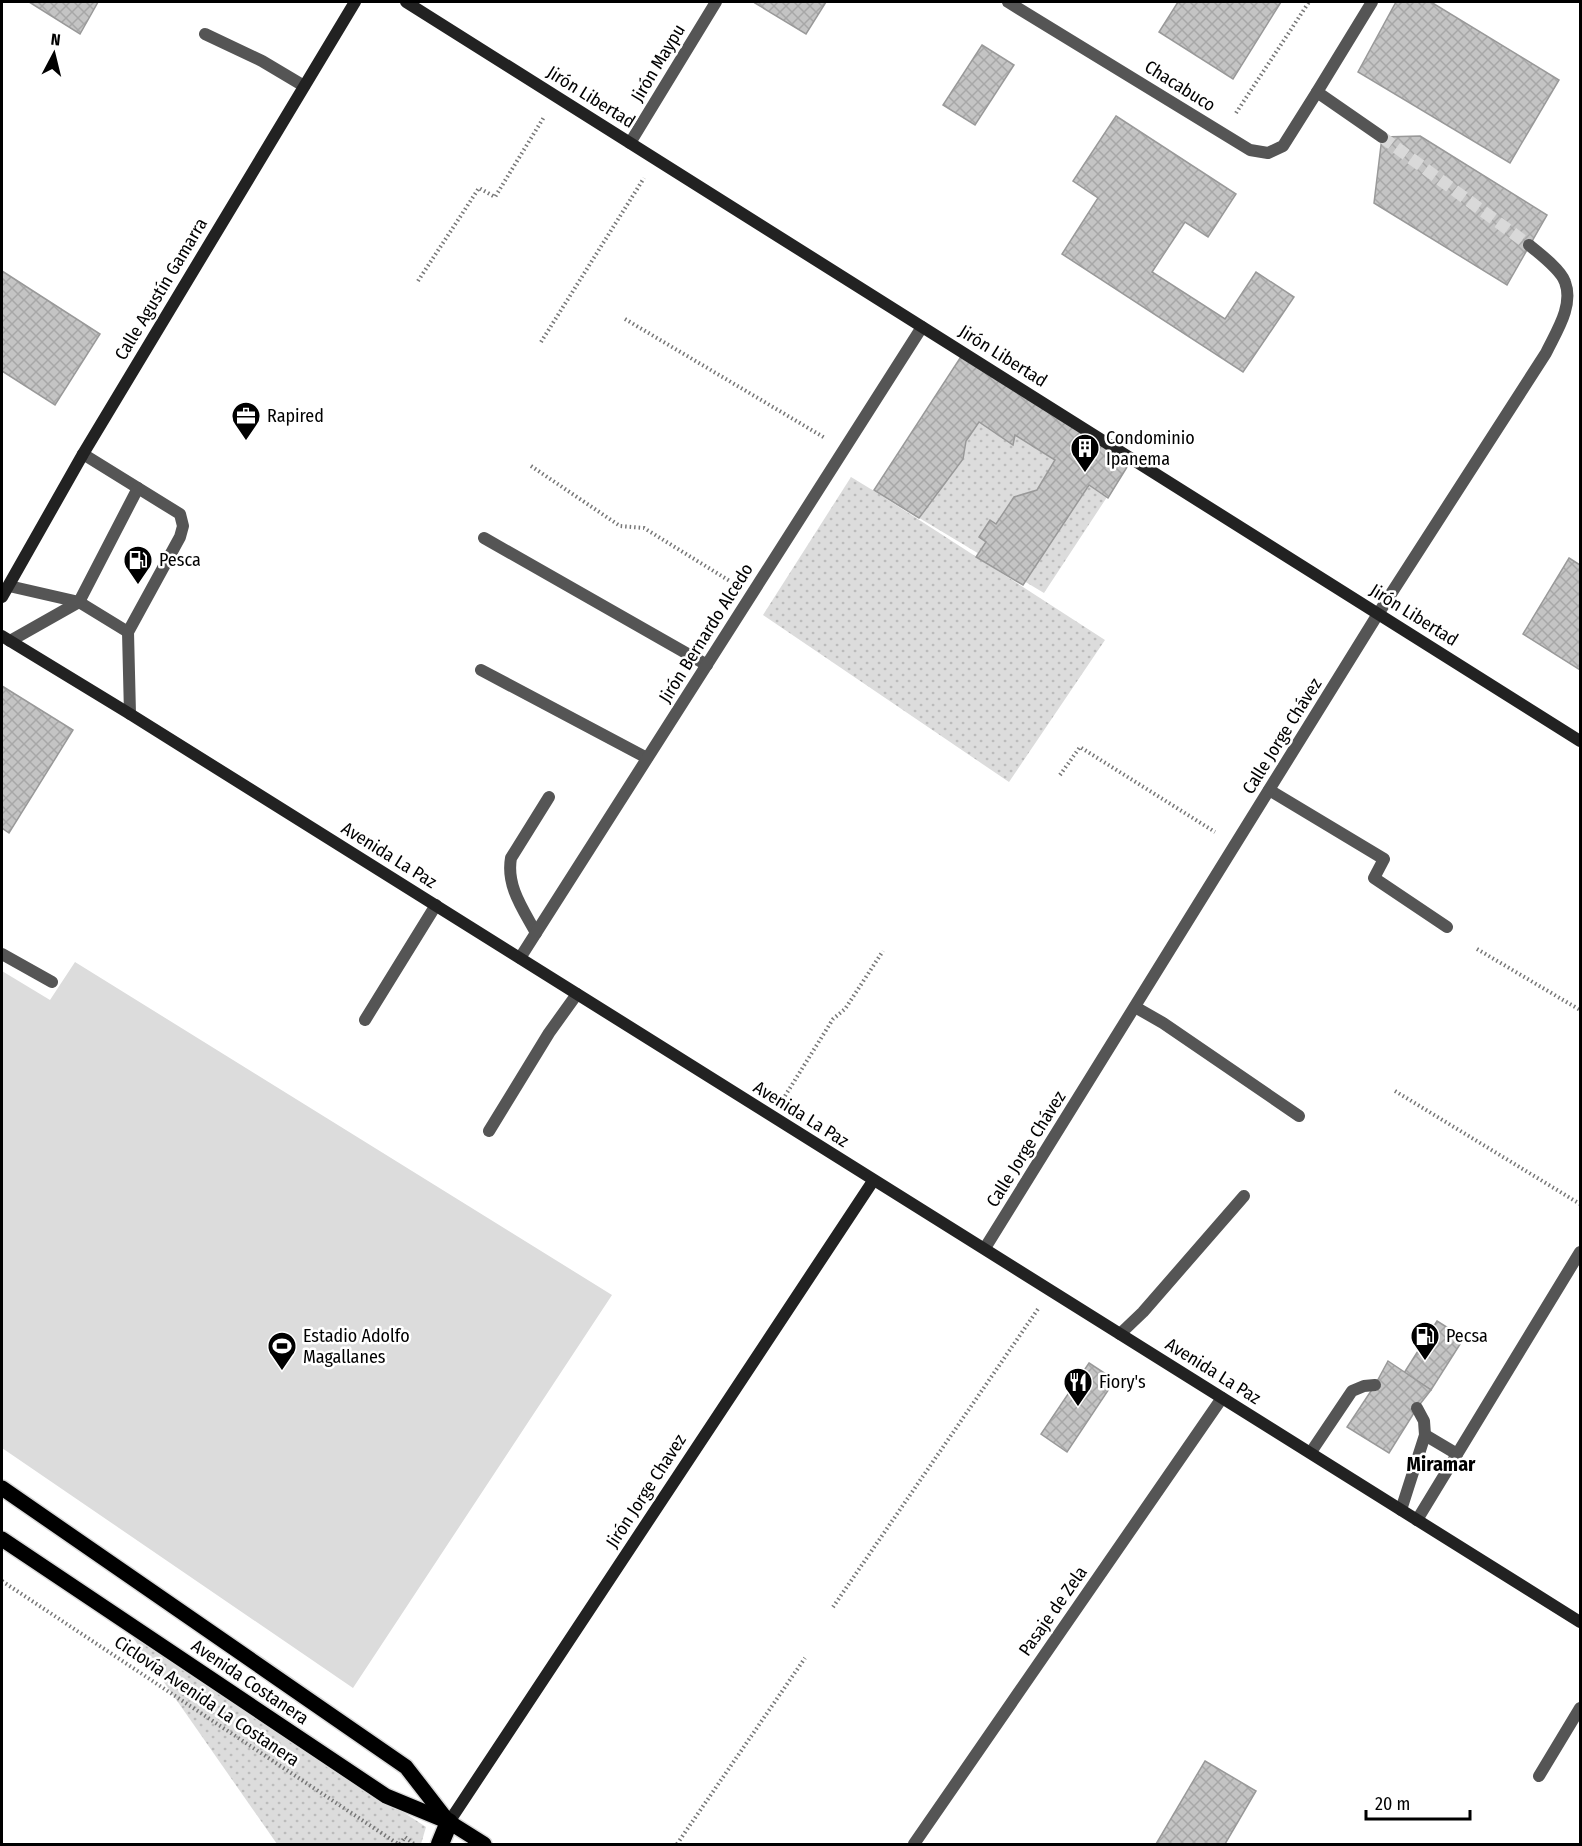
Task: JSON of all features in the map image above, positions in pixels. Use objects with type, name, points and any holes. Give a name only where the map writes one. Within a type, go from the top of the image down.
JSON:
[{"type":"highway","points":[[440,1845],[449,1822]]},
{"type":"main road","name":"Calle Agustín Gamarra","points":[[2,597],[83,454],[354,2]]},
{"type":"main road","name":"Jirón Libertad","points":[[406,2],[1581,741]]},
{"type":"main road","name":"Avenida La Paz","points":[[6,639],[130,714],[1581,1622]]},
{"type":"main road","name":"Jirón Jorge Chavez","points":[[449,1822],[873,1180]]},
{"type":"main road","points":[[2,1488],[406,1767],[449,1822]]},
{"type":"main road","name":"Avenida Costanera","points":[[2,1539],[386,1796],[449,1822],[484,1845]]},
{"type":"street","name":"Jirón Maypu","points":[[630,143],[716,2]]},
{"type":"street","name":"Chacabuco","points":[[1008,2],[1250,150],[1268,153],[1283,146],[1371,2]]},
{"type":"street","points":[[205,34],[262,61],[304,86]]},
{"type":"street","points":[[1317,92],[1382,137]]},
{"type":"street","name":"Calle Jorge Chávez","points":[[985,1248],[1378,614],[1546,353],[1564,315],[1567,302],[1565,281],[1549,262],[1529,245]]},
{"type":"street","name":"Jirón Bernardo Alcedo","points":[[520,958],[922,327]]},
{"type":"street","points":[[83,454],[180,514],[183,526],[180,537],[128,633],[130,714]]},
{"type":"street","points":[[6,639],[79,602],[138,488]]},
{"type":"street","points":[[484,538],[706,665]]},
{"type":"street","points":[[9,586],[79,602],[128,633]]},
{"type":"street","points":[[481,670],[647,758]]},
{"type":"street","points":[[1269,790],[1384,860],[1374,878],[1447,927]]},
{"type":"street","points":[[536,933],[515,896],[509,867],[511,858],[549,797]]},
{"type":"street","points":[[365,1020],[436,905]]},
{"type":"street","points":[[2,954],[52,982]]},
{"type":"street","points":[[489,1131],[549,1033],[577,994]]},
{"type":"street","points":[[1135,1007],[1163,1023],[1299,1116]]},
{"type":"street","points":[[1120,1334],[1143,1312],[1245,1196]]},
{"type":"street","points":[[1417,1520],[1581,1252]]},
{"type":"street","points":[[1311,1452],[1352,1391],[1364,1386],[1375,1385]]},
{"type":"street","name":"Pasaje de Zela","points":[[914,1845],[1222,1398]]},
{"type":"street","points":[[1401,1510],[1425,1435],[1424,1421],[1417,1408]]},
{"type":"street","points":[[1425,1435],[1457,1454]]},
{"type":"street","points":[[1539,1776],[1581,1708]]},
{"type":"path","points":[[1223,134],[1310,2]]},
{"type":"path","points":[[418,281],[479,188],[495,197],[556,96]]},
{"type":"path","points":[[541,342],[656,159]]},
{"type":"path","points":[[625,319],[844,449]]},
{"type":"path","points":[[531,466],[620,526],[644,528],[752,594]]},
{"type":"path","points":[[1060,775],[1080,747],[1235,845]]},
{"type":"path","points":[[1477,949],[1581,1010]]},
{"type":"path","points":[[772,1117],[834,1019],[845,1009],[883,951]]},
{"type":"path","points":[[1395,1091],[1581,1204]]},
{"type":"path","points":[[833,1607],[1051,1291]]},
{"type":"path","name":"Ciclovía Avenida La Costanera","points":[[2,1581],[399,1845],[405,1838],[415,1845]]},
{"type":"path","points":[[677,1845],[805,1658]]},
{"type":"shaded area","points":[[964,352],[1132,459],[1044,593],[876,492],[1105,640],[1009,782],[763,615],[851,477],[874,491]]},
{"type":"shaded area","name":"Estadio Adolfo Magallanes","points":[[75,962],[612,1295],[353,1688],[2,1448],[2,971],[50,1000]]},
{"type":"shaded area","points":[[129,1632],[426,1827],[421,1844],[277,1844]]},
{"type":"building","points":[[29,2],[98,2],[80,34]]},
{"type":"building","points":[[756,2],[826,2],[806,34]]},
{"type":"building","points":[[1178,2],[1281,2],[1233,79],[1159,32]]},
{"type":"building","points":[[1396,2],[1431,2],[1559,80],[1510,163],[1358,72]]},
{"type":"building","points":[[982,45],[1014,65],[975,125],[943,105]]},
{"type":"building","points":[[1116,116],[1236,194],[1208,237],[1185,222],[1152,272],[1225,319],[1256,272],[1294,297],[1243,372],[1062,254],[1098,198],[1073,181]]},
{"type":"building","points":[[1420,136],[1547,215],[1507,285],[1374,203],[1382,137]]},
{"type":"building","points":[[2,271],[100,334],[55,405],[2,371]]},
{"type":"building","name":"Condominio Ipanema","points":[[964,352],[1132,459],[1108,498],[1089,485],[1023,585],[976,557],[986,542],[979,537],[990,520],[996,524],[1014,497],[1037,490],[1055,460],[1015,435],[1013,445],[979,422],[966,441],[963,459],[919,518],[874,490]]},
{"type":"building","points":[[1569,558],[1580,565],[1580,670],[1523,634]]},
{"type":"building","points":[[2,686],[73,730],[9,833],[2,828]]},
{"type":"building","points":[[1437,1321],[1464,1338],[1431,1390],[1404,1373]]},
{"type":"building","points":[[1388,1361],[1431,1390],[1389,1453],[1347,1427]]},
{"type":"building","name":"Fiory's","points":[[1089,1363],[1115,1380],[1067,1452],[1041,1434]]},
{"type":"building","points":[[1205,1761],[1256,1791],[1225,1844],[1156,1844]]},
{"type":"tunnel","points":[[1382,137],[1529,245]]},
{"type":"place","name":"Rapired","points":[[246,442]]},
{"type":"place","name":"Condominio Ipanema","points":[[1085,474]]},
{"type":"place","name":"Pesca","points":[[138,586]]},
{"type":"place","name":"Pecsa","points":[[1425,1362]]},
{"type":"place","name":"Estadio Adolfo Magallanes","points":[[282,1372]]},
{"type":"place","name":"Fiory's","points":[[1078,1408]]},
{"type":"district","name":"Miramar","points":[[1441,1464]]}]
